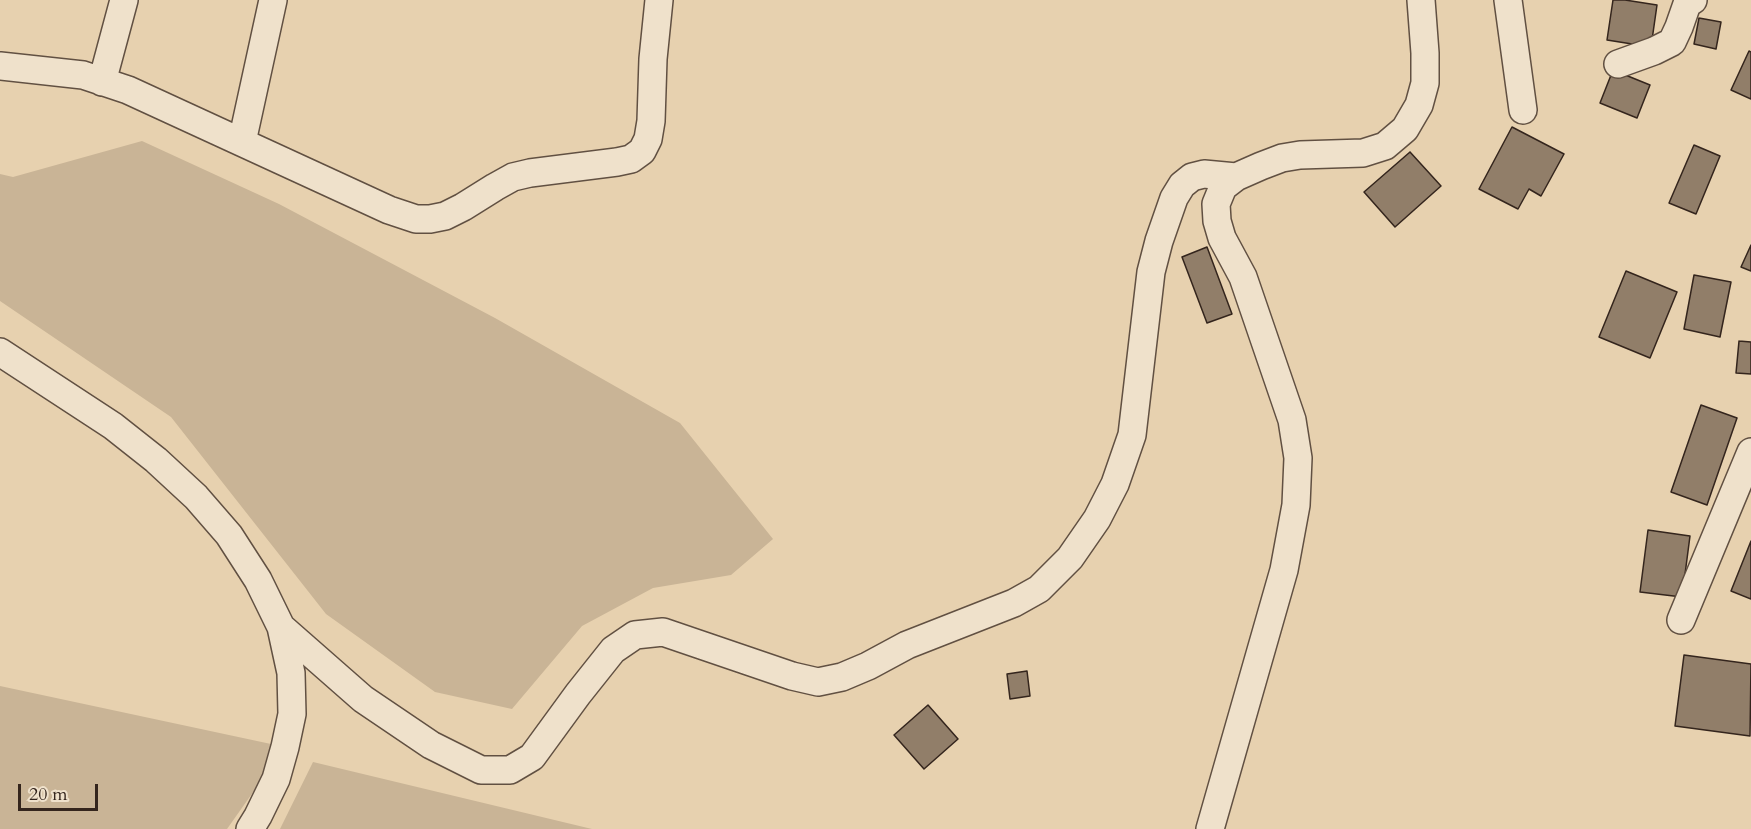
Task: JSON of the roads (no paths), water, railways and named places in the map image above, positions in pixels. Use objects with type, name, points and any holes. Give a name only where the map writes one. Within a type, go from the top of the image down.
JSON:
[{"type":"street","points":[[102,82],[124,0]]},
{"type":"street","points":[[242,142],[273,0]]},
{"type":"street","points":[[0,66],[83,75],[128,90],[389,210],[416,219],[430,219],[445,216],[513,177],[631,159],[642,152],[650,130],[659,0]]},
{"type":"street","points":[[1210,829],[1284,570],[1296,505],[1298,458],[1292,420],[1243,277],[1222,238],[1216,221],[1216,204],[1223,187],[1236,177],[1282,158],[1300,154],[1364,153],[1384,146],[1405,129],[1419,105],[1425,83],[1421,0]]},
{"type":"street","points":[[1508,0],[1522,110]]},
{"type":"street","points":[[1618,64],[1672,42],[1687,4],[1693,0]]},
{"type":"street","points":[[281,627],[363,699],[431,745],[481,770],[510,770],[532,757],[613,650],[635,635],[663,632],[792,676],[818,682],[842,677],[907,645],[1014,603],[1040,589],[1070,558],[1097,519],[1115,484],[1132,435],[1151,272],[1161,232],[1174,198],[1182,185],[1192,177],[1204,174],[1236,177]]},
{"type":"street","points":[[0,352],[112,426],[156,460],[196,497],[229,535],[258,580],[281,627],[291,673],[292,714],[276,779],[250,829]]},
{"type":"street","points":[[1681,620],[1751,452]]}]
